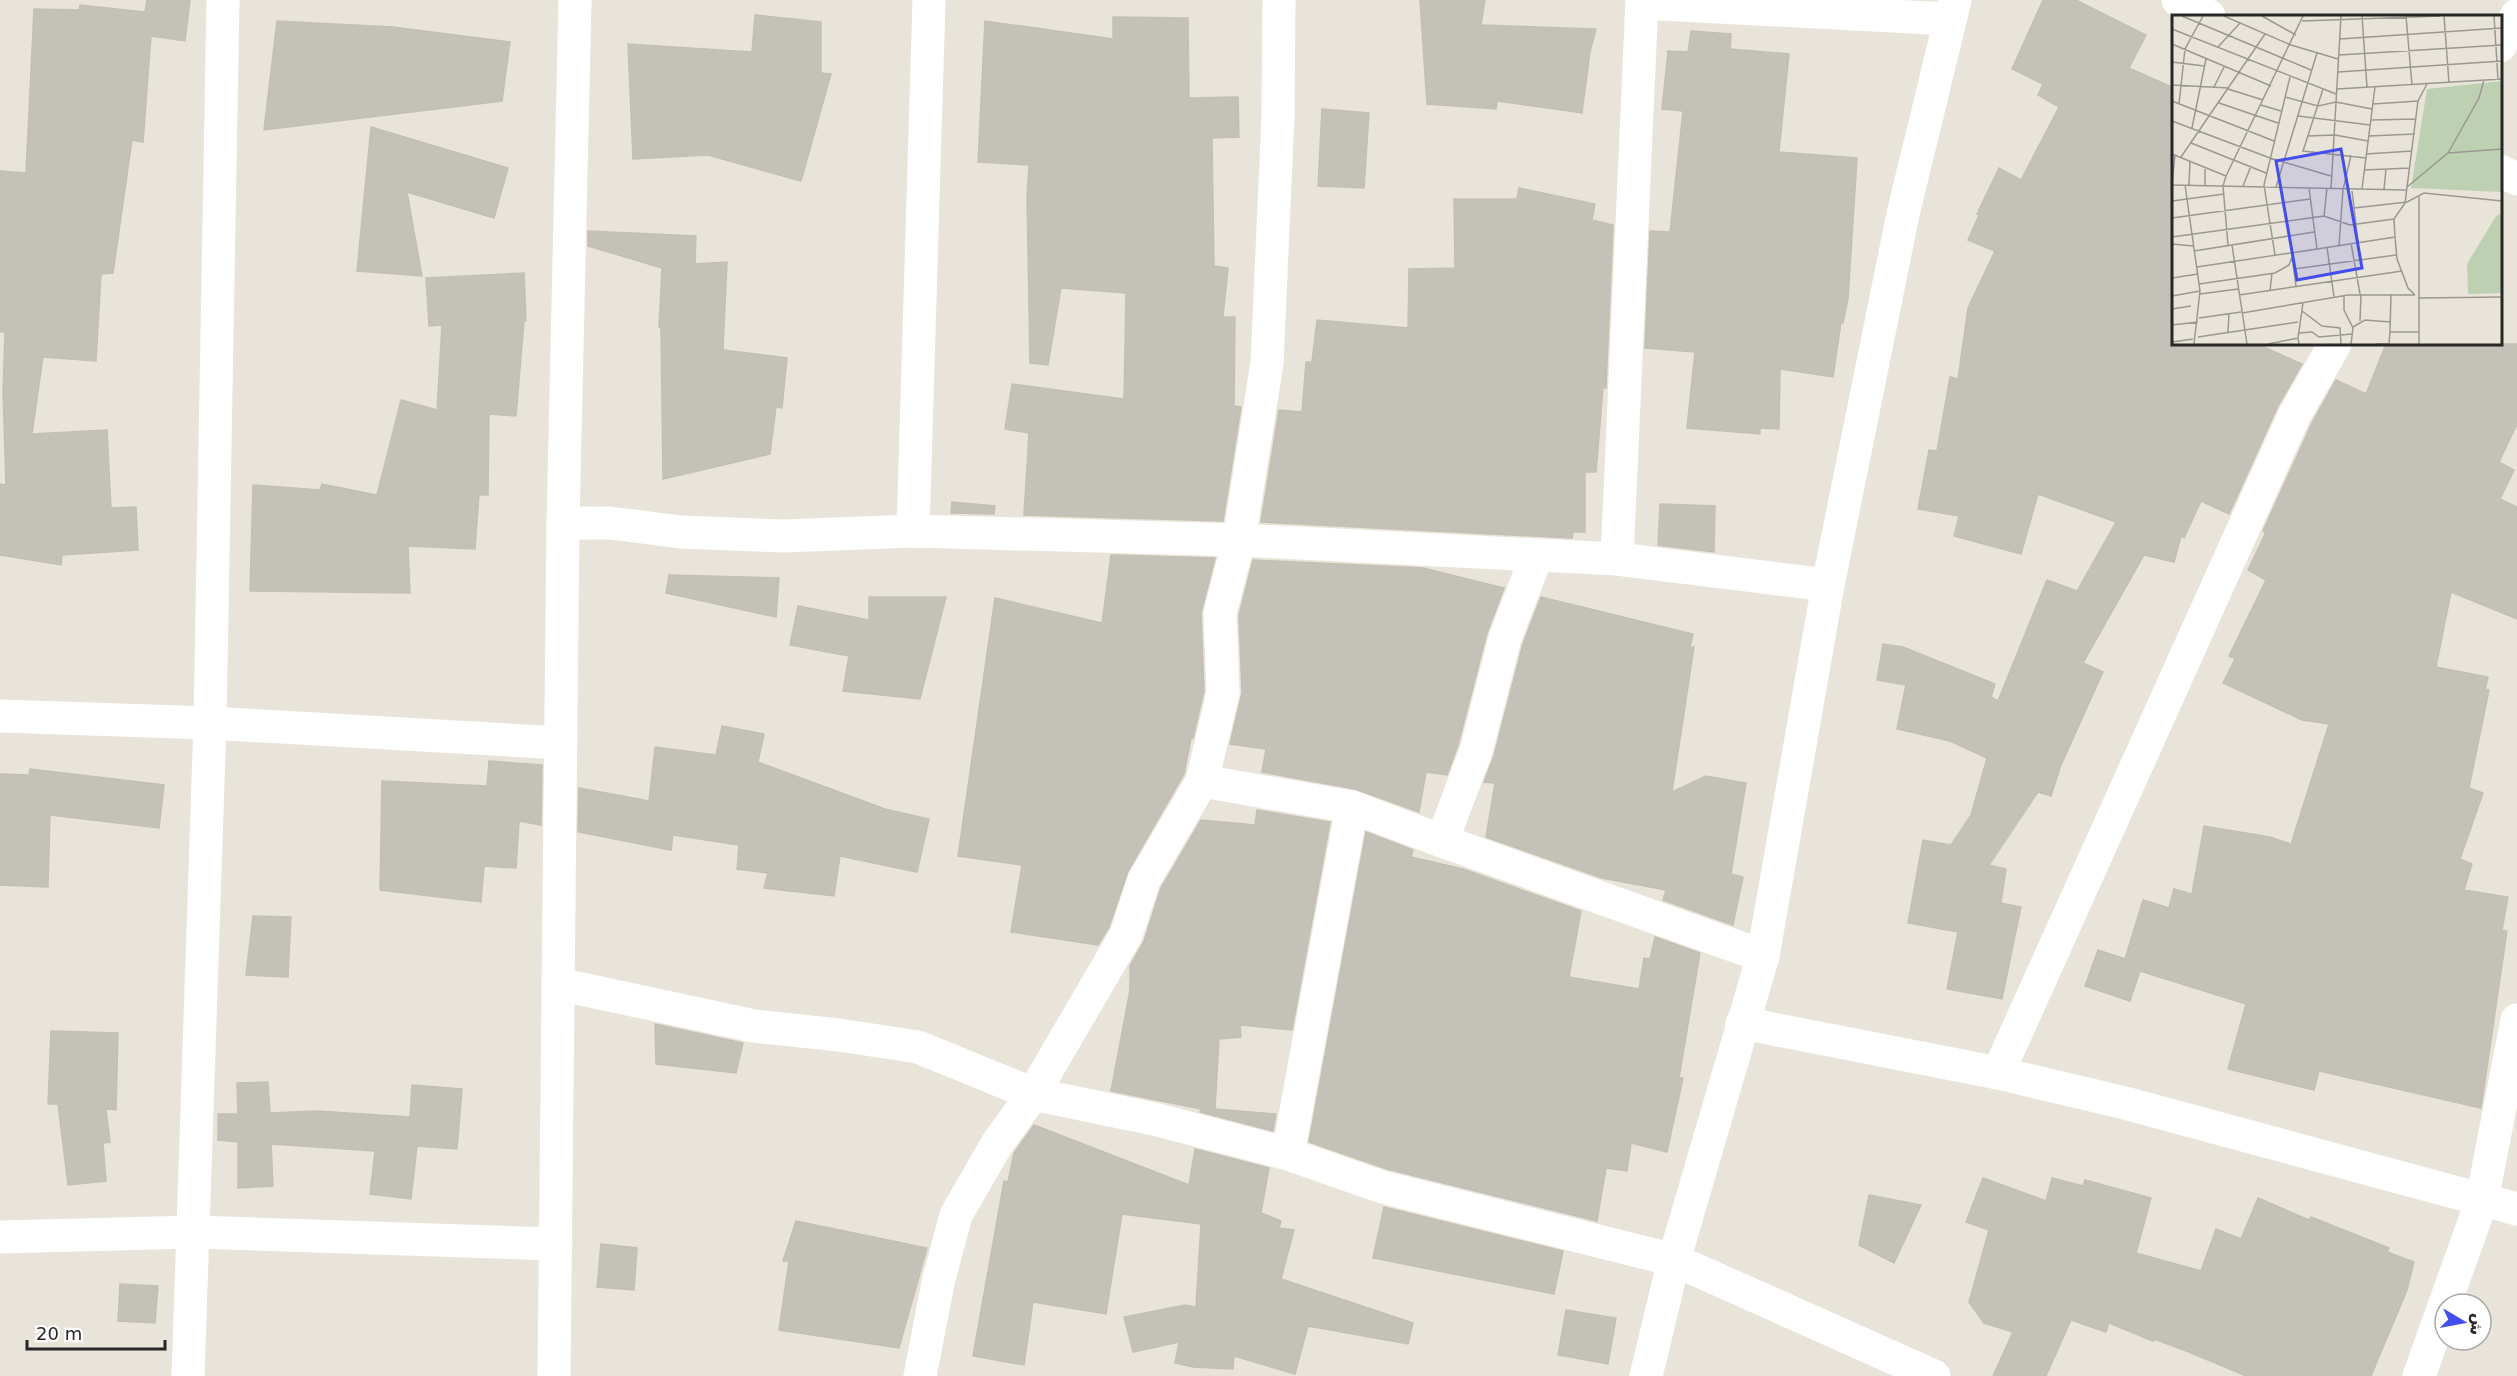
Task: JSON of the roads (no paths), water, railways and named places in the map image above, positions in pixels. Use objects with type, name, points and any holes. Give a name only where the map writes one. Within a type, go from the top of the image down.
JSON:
[{"type":"street","points":[[188,1376],[210,723],[223,0]]},
{"type":"street","points":[[554,1376],[563,523],[575,0]]},
{"type":"street","points":[[914,531],[928,0]]},
{"type":"street","points":[[920,1376],[938,1283],[956,1215],[997,1144],[1033,1094],[1126,935],[1143,880],[1202,781],[1223,693],[1220,614],[1239,540],[1267,363],[1278,117],[1279,0]]},
{"type":"street","points":[[2178,0],[2207,15]]},
{"type":"street","points":[[1617,559],[1642,2],[1952,10],[1903,214],[1828,585],[1763,956],[1674,1260],[1646,1376]]},
{"type":"street","points":[[2502,42],[2517,15]]},
{"type":"street","points":[[2502,172],[2517,179]]},
{"type":"street","points":[[1998,1073],[2295,414],[2334,345]]},
{"type":"street","points":[[563,523],[610,523],[681,532],[783,536],[914,531],[1239,540],[1617,559],[1828,585]]},
{"type":"street","points":[[1442,841],[1476,751],[1505,638],[1537,555]]},
{"type":"street","points":[[0,716],[210,723],[561,743]]},
{"type":"street","points":[[1202,781],[1352,807],[1763,956]]},
{"type":"street","points":[[1288,1154],[1352,807]]},
{"type":"street","points":[[558,984],[754,1026],[839,1035],[918,1047],[1033,1094],[1154,1119],[1288,1154],[1382,1188],[1674,1260],[1934,1376]]},
{"type":"street","points":[[2419,1376],[2482,1200],[2517,1020]]},
{"type":"street","points":[[1742,1023],[1998,1073],[2125,1103],[2517,1209]]},
{"type":"street","points":[[0,1237],[194,1232],[556,1244]]}]
